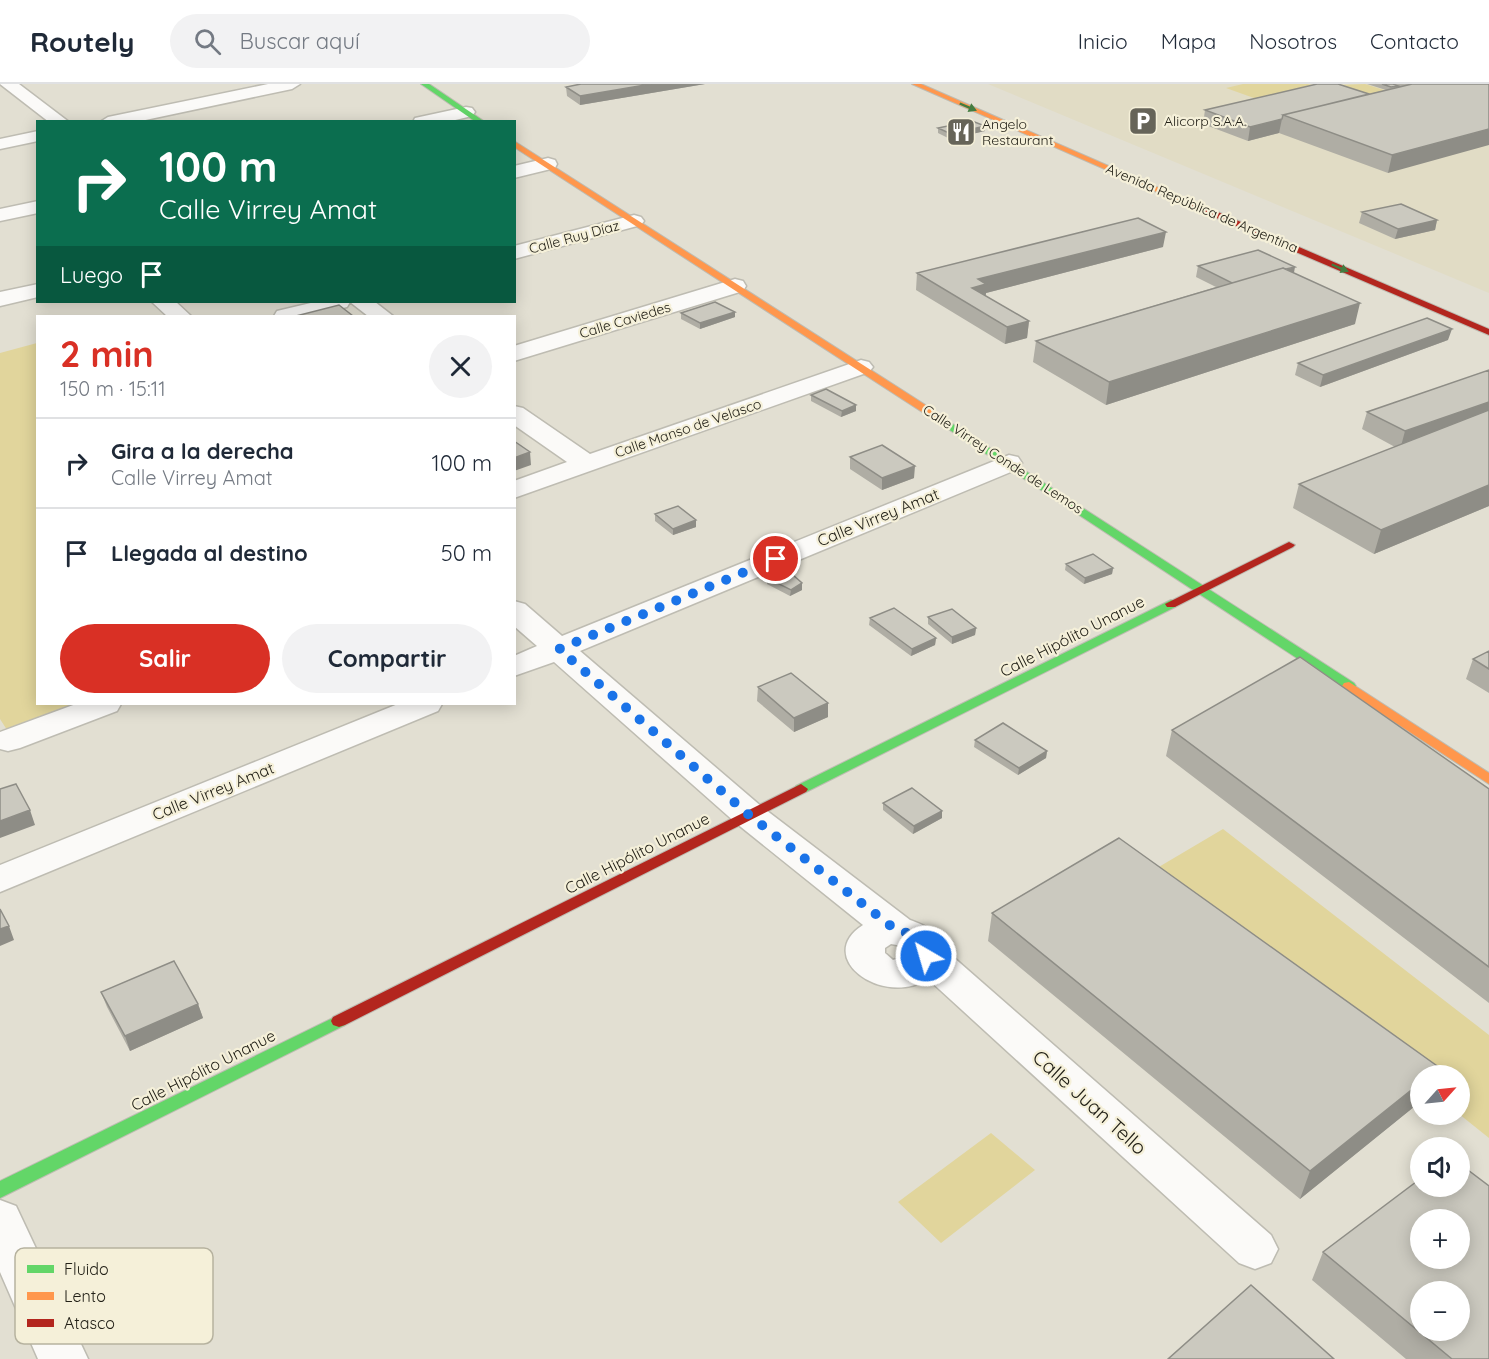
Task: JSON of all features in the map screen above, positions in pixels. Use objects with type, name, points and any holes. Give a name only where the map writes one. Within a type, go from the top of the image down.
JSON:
[{"type":"street","points":[[8,84],[58,120]]},
{"type":"street","points":[[118,120],[292,84]]},
{"type":"street","points":[[424,84],[479,120]]},
{"type":"street","name":"Avenida República de Argentina","points":[[915,84],[1049,141],[1136,169]]},
{"type":"street","name":"Avenida República de Argentina","points":[[947,84],[1070,136],[1296,249],[1489,332]]},
{"type":"street","points":[[431,120],[466,112]]},
{"type":"street","points":[[0,144],[36,136]]},
{"type":"street","points":[[1049,141],[1070,136]]},
{"type":"street","name":"Calle Virrey Conde de Lemos","points":[[516,144],[1009,463],[1489,779]]},
{"type":"street","points":[[516,172],[548,164]]},
{"type":"street","points":[[0,215],[36,207]]},
{"type":"street","name":"Calle Ruy Díaz","points":[[516,252],[634,221]]},
{"type":"street","points":[[1296,249],[1318,242]]},
{"type":"street","name":"Calle Caviedes","points":[[516,353],[735,286]]},
{"type":"street","points":[[0,299],[36,290]]},
{"type":"street","points":[[164,303],[179,315]]},
{"type":"street","points":[[289,315],[335,303]]},
{"type":"street","points":[[362,303],[380,315]]},
{"type":"street","name":"Calle Manso de Velasco","points":[[516,489],[861,367]]},
{"type":"street","points":[[516,414],[586,464]]},
{"type":"street","name":"Calle Virrey Amat","points":[[516,666],[1009,463]]},
{"type":"street","name":"Calle Hipólito Unanue","points":[[0,1190],[1289,545]]},
{"type":"street","name":"Calle Juan Tello","points":[[516,612],[749,815],[911,943],[1255,1249]]},
{"type":"street","points":[[8,741],[102,705]]},
{"type":"street","name":"Calle Virrey Amat","points":[[0,879],[424,705]]},
{"type":"street","points":[[0,1220],[15,1253]]},
{"type":"street","points":[[56,1344],[63,1359]]},
{"type":"shaded area","points":[[988,84],[1489,84],[1489,293]]},
{"type":"shaded area","points":[[1243,84],[1308,84],[1315,86],[1365,84],[1397,94],[1437,84],[1469,86],[1371,110],[1327,95],[1276,106],[1226,88]]},
{"type":"shaded area","points":[[36,343],[36,705],[83,705],[9,733],[0,719],[0,353]]},
{"type":"shaded area","points":[[1223,829],[1489,1035],[1489,1138],[1470,1123],[1470,1065],[1410,1065],[1410,1068],[1152,871]]},
{"type":"shaded area","points":[[991,1133],[1035,1170],[941,1243],[898,1202]]},
{"type":"building","points":[[581,84],[651,84],[580,96],[566,87]]},
{"type":"building","points":[[1317,84],[1338,84],[1369,94],[1283,115],[1282,119],[1250,127],[1205,110]]},
{"type":"building","points":[[1382,84],[1393,84],[1398,86],[1391,87]]},
{"type":"building","points":[[1412,84],[1489,84],[1489,129],[1392,155],[1283,115]]},
{"type":"building","points":[[972,121],[985,126],[951,134],[938,128]]},
{"type":"building","points":[[1401,204],[1437,220],[1398,229],[1362,212]]},
{"type":"building","points":[[1138,218],[1166,232],[978,279],[986,284],[972,288],[1029,321],[1007,327],[917,273]]},
{"type":"building","points":[[1258,250],[1295,267],[1283,268],[1232,283],[1198,266]]},
{"type":"building","points":[[1283,268],[1360,303],[1109,382],[1036,341]]},
{"type":"building","points":[[715,302],[735,312],[700,323],[681,313]]},
{"type":"building","points":[[339,305],[352,315],[300,315]]},
{"type":"building","points":[[1427,318],[1452,329],[1323,375],[1298,363]]},
{"type":"building","points":[[1489,370],[1489,402],[1405,431],[1367,412]]},
{"type":"building","points":[[826,389],[856,405],[842,411],[811,395]]},
{"type":"building","points":[[1489,410],[1489,485],[1381,530],[1299,484]]},
{"type":"building","points":[[516,442],[530,452],[516,457]]},
{"type":"building","points":[[882,445],[915,466],[882,478],[850,457]]},
{"type":"building","points":[[678,506],[696,520],[673,529],[655,514]]},
{"type":"building","points":[[1093,554],[1113,568],[1085,578],[1066,564]]},
{"type":"building","points":[[785,568],[802,583],[791,590],[767,578]]},
{"type":"building","points":[[894,608],[936,638],[912,649],[870,618]]},
{"type":"building","points":[[952,609],[976,628],[952,637],[928,617]]},
{"type":"building","points":[[1489,651],[1489,669],[1473,659]]},
{"type":"building","points":[[1300,657],[1489,789],[1489,967],[1172,730]]},
{"type":"building","points":[[791,673],[828,703],[794,718],[758,687]]},
{"type":"building","points":[[1003,723],[1047,751],[1019,768],[975,740]]},
{"type":"building","points":[[16,784],[30,810],[0,821],[0,789]]},
{"type":"building","points":[[912,788],[942,811],[914,826],[883,803]]},
{"type":"building","points":[[1119,838],[1436,1065],[1410,1065],[1410,1091],[1310,1171],[992,913]]},
{"type":"building","points":[[0,909],[9,926],[0,929]]},
{"type":"building","points":[[174,961],[198,1004],[125,1036],[101,992]]},
{"type":"building","points":[[1470,1172],[1489,1186],[1489,1359],[1452,1359],[1430,1341],[1470,1341],[1470,1281],[1410,1281],[1410,1324],[1323,1252],[1410,1187],[1410,1197],[1470,1197]]},
{"type":"building","points":[[1251,1285],[1334,1359],[1168,1359]]},
{"type":"traffic: fast","points":[[424,84],[479,120]]},
{"type":"traffic: fast","points":[[937,417],[1349,686]]},
{"type":"traffic: fast","points":[[801,789],[1171,604]]},
{"type":"traffic: fast","points":[[0,1190],[339,1021]]},
{"type":"traffic: slow","points":[[915,84],[1187,202]]},
{"type":"traffic: slow","points":[[516,144],[937,417]]},
{"type":"traffic: slow","points":[[1349,686],[1489,779]]},
{"type":"traffic: jam","points":[[1187,202],[1489,332]]},
{"type":"traffic: jam","points":[[1171,604],[1289,545]]},
{"type":"traffic: jam","points":[[339,1021],[801,789]]},
{"type":"place","name":"Alicorp S.A.A.","points":[[1143,121]]},
{"type":"place","name":"Angelo Restaurant","points":[[961,132]]},
{"type":"route","points":[[776,559],[559,649],[749,815],[896,930],[921,941],[926,956]]}]
